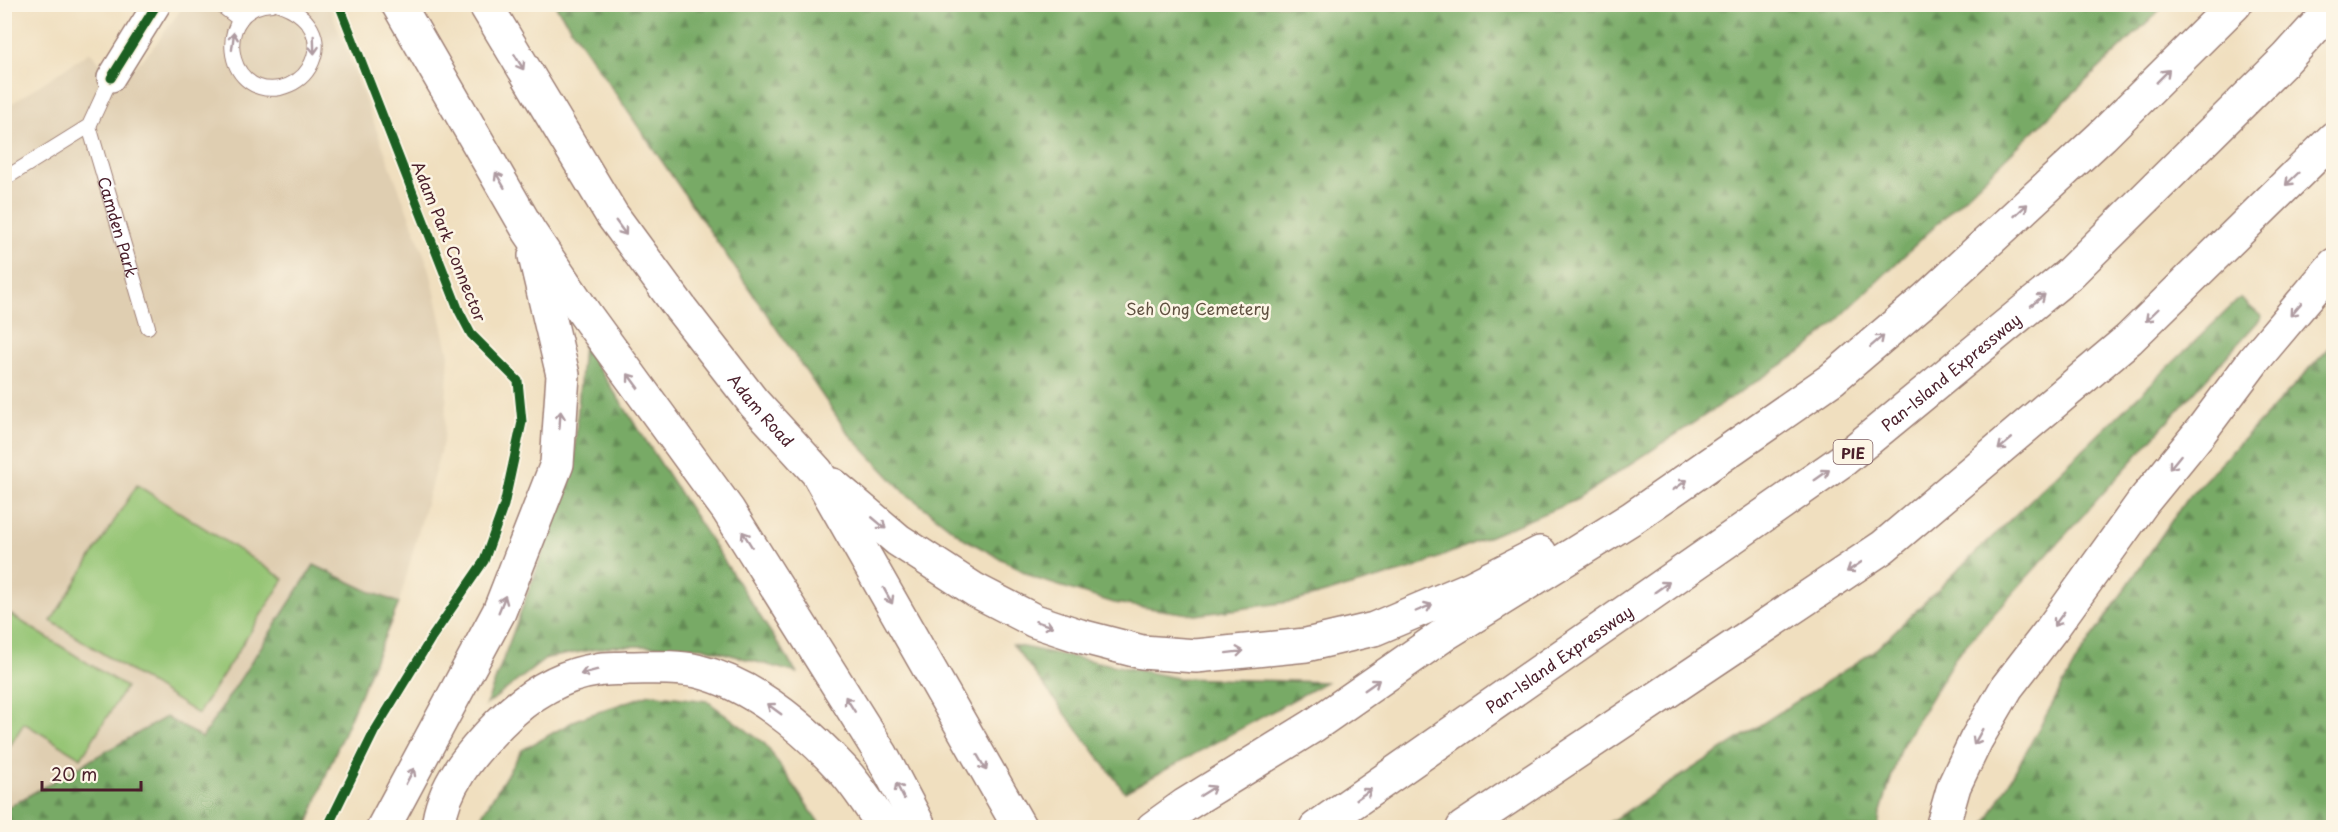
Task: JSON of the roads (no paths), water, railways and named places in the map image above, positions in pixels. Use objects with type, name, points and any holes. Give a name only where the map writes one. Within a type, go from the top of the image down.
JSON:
[{"type":"highway","points":[[398,4],[529,231],[585,314],[728,510],[882,754],[920,828]]},
{"type":"highway","name":"Adam Road","points":[[485,4],[612,215],[754,403],[818,472],[1020,828]]},
{"type":"highway","points":[[1153,828],[1185,805],[1313,726],[1445,634],[1632,518],[1832,379],[1926,298],[2102,136],[2235,4]]},
{"type":"highway","name":"Pan-Island Expressway","points":[[1316,828],[1843,460],[2068,276],[2287,58],[2334,6]]},
{"type":"highway","points":[[1463,828],[1883,547],[2129,339],[2334,138]]},
{"type":"highway","points":[[382,828],[499,612],[557,464],[563,375],[529,231]]},
{"type":"highway","points":[[1941,828],[1954,786],[1971,749],[2007,687],[2143,502],[2201,431],[2253,360],[2334,265]]},
{"type":"highway","points":[[818,472],[898,540],[975,590],[1035,621],[1080,636],[1142,652],[1196,656],[1306,645],[1374,629],[1462,592],[1530,557],[1632,518]]},
{"type":"highway","points":[[438,828],[439,810],[472,752],[509,714],[548,685],[596,670],[654,668],[696,671],[751,692],[799,726],[844,770],[885,828]]},
{"type":"street","points":[[111,78],[157,4]]},
{"type":"lane","points":[[219,4],[240,20]]},
{"type":"lane","points":[[272,4],[251,10],[240,20],[233,32],[231,45],[233,59],[238,70],[248,80],[273,89],[298,80],[314,59],[315,44],[312,30],[305,17],[279,4]]},
{"type":"lane","points":[[4,179],[89,126],[111,78]]},
{"type":"lane","name":"Camden Park","points":[[89,126],[148,327]]},
{"type":"park label","name":"Seh Ong Cemetery","points":[[1198,308]]}]
